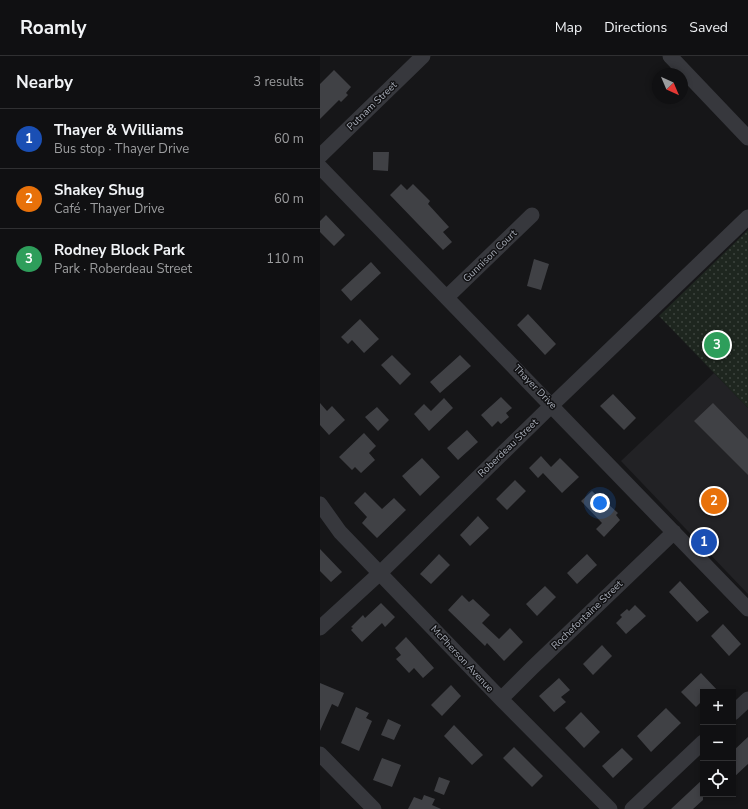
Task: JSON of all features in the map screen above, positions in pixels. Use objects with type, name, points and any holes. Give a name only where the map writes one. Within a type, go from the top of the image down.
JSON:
[{"type":"street","name":"Putnam Street","points":[[320,156],[423,56]]},
{"type":"street","points":[[670,56],[748,138]]},
{"type":"street","name":"Thayer Drive","points":[[320,167],[748,609]]},
{"type":"street","name":"Gunnison Court","points":[[447,297],[532,215]]},
{"type":"street","name":"Roberdeau Street","points":[[320,628],[380,573],[748,217]]},
{"type":"street","name":"McPherson Avenue","points":[[320,504],[340,532],[501,699],[610,809]]},
{"type":"street","name":"Rochefontaine Street","points":[[501,699],[674,532]]},
{"type":"street","points":[[736,710],[748,699]]},
{"type":"street","points":[[632,809],[700,745]]},
{"type":"street","points":[[320,754],[374,809]]},
{"type":"shaded area","points":[[748,230],[748,408],[659,316]]},
{"type":"shaded area","points":[[714,373],[748,408],[748,594],[621,461]]},
{"type":"building","points":[[334,70],[351,87],[346,93],[348,95],[341,102],[339,100],[320,119],[320,84]]},
{"type":"building","points":[[373,152],[389,152],[388,171],[373,170]]},
{"type":"building","points":[[401,184],[407,190],[413,184],[430,201],[428,204],[449,227],[443,232],[452,242],[443,250],[390,195]]},
{"type":"building","points":[[326,215],[345,235],[334,246],[320,232],[320,221]]},
{"type":"building","points":[[534,259],[549,264],[541,290],[527,286]]},
{"type":"building","points":[[371,262],[381,273],[351,301],[341,290]]},
{"type":"building","points":[[528,314],[556,344],[545,355],[517,325]]},
{"type":"building","points":[[360,319],[379,339],[364,353],[352,340],[348,344],[341,337]]},
{"type":"building","points":[[392,355],[411,374],[400,385],[381,365]]},
{"type":"building","points":[[460,355],[471,366],[440,393],[430,382]]},
{"type":"building","points":[[613,394],[636,418],[624,430],[600,406]]},
{"type":"building","points":[[501,397],[512,408],[506,413],[509,417],[501,424],[498,421],[492,427],[481,415]]},
{"type":"building","points":[[444,398],[453,408],[429,431],[414,414],[424,404],[431,411]]},
{"type":"building","points":[[320,403],[327,411],[332,406],[345,420],[329,435],[320,425]]},
{"type":"building","points":[[713,403],[748,439],[748,475],[694,421]]},
{"type":"building","points":[[377,407],[389,420],[378,431],[365,417]]},
{"type":"building","points":[[467,430],[478,442],[458,460],[447,448]]},
{"type":"building","points":[[364,433],[376,446],[369,453],[375,460],[361,473],[355,467],[352,470],[339,457]]},
{"type":"building","points":[[541,456],[551,467],[560,458],[579,477],[562,493],[543,473],[538,478],[529,468]]},
{"type":"building","points":[[422,458],[440,477],[420,496],[402,476]]},
{"type":"building","points":[[515,480],[526,491],[507,510],[496,499]]},
{"type":"building","points":[[592,491],[618,513],[616,515],[620,520],[604,537],[596,529],[602,523],[581,501]]},
{"type":"building","points":[[365,492],[382,509],[394,498],[406,510],[377,538],[362,523],[367,517],[354,503]]},
{"type":"building","points":[[478,516],[489,528],[470,546],[460,535]]},
{"type":"building","points":[[320,549],[342,572],[331,582],[320,571]]},
{"type":"building","points":[[439,554],[450,565],[431,584],[420,574]]},
{"type":"building","points":[[587,554],[597,565],[577,584],[567,573]]},
{"type":"building","points":[[680,581],[709,612],[697,622],[669,592]]},
{"type":"building","points":[[545,586],[556,597],[537,616],[526,604]]},
{"type":"building","points":[[462,595],[469,602],[473,599],[490,615],[482,623],[499,639],[510,628],[523,642],[504,661],[487,643],[485,646],[448,610]]},
{"type":"building","points":[[381,603],[395,617],[385,627],[382,623],[362,642],[351,630],[353,628],[351,627],[363,615],[365,618]]},
{"type":"building","points":[[635,605],[646,616],[626,634],[616,623],[622,617],[620,615],[627,609],[629,611]]},
{"type":"building","points":[[723,624],[741,644],[729,656],[711,636]]},
{"type":"building","points":[[406,637],[434,668],[423,678],[414,668],[409,673],[396,659],[401,655],[395,648]]},
{"type":"building","points":[[602,645],[612,656],[593,675],[583,664]]},
{"type":"building","points":[[701,673],[716,689],[700,689],[700,703],[696,707],[681,692]]},
{"type":"building","points":[[559,678],[570,690],[561,697],[566,702],[554,712],[539,696]]},
{"type":"building","points":[[320,683],[344,693],[338,707],[332,704],[320,731]]},
{"type":"building","points":[[451,685],[461,696],[442,716],[431,705]]},
{"type":"building","points":[[356,707],[369,713],[366,718],[372,721],[359,751],[341,743]]},
{"type":"building","points":[[666,708],[681,723],[651,752],[637,736]]},
{"type":"building","points":[[581,712],[600,732],[584,748],[565,728]]},
{"type":"building","points":[[388,719],[401,725],[394,740],[381,735]]},
{"type":"building","points":[[454,725],[483,755],[472,765],[444,736]]},
{"type":"building","points":[[748,737],[748,764],[736,775],[736,761],[736,748]]},
{"type":"building","points":[[514,747],[543,776],[532,787],[503,758]]},
{"type":"building","points":[[622,748],[633,759],[613,778],[602,766]]},
{"type":"building","points":[[382,758],[401,765],[392,787],[373,780]]},
{"type":"building","points":[[439,777],[450,781],[444,795],[434,791]]},
{"type":"building","points":[[700,782],[700,797],[703,797],[703,800],[693,809],[671,809]]},
{"type":"building","points":[[424,795],[435,799],[432,805],[441,809],[408,809],[414,797],[422,800]]},
{"type":"place","name":"Rodney Block Park","points":[[717,345]]},
{"type":"place","name":"Shakey Shug","points":[[714,501]]},
{"type":"place","name":"Thayer & Williams","points":[[704,542]]}]
